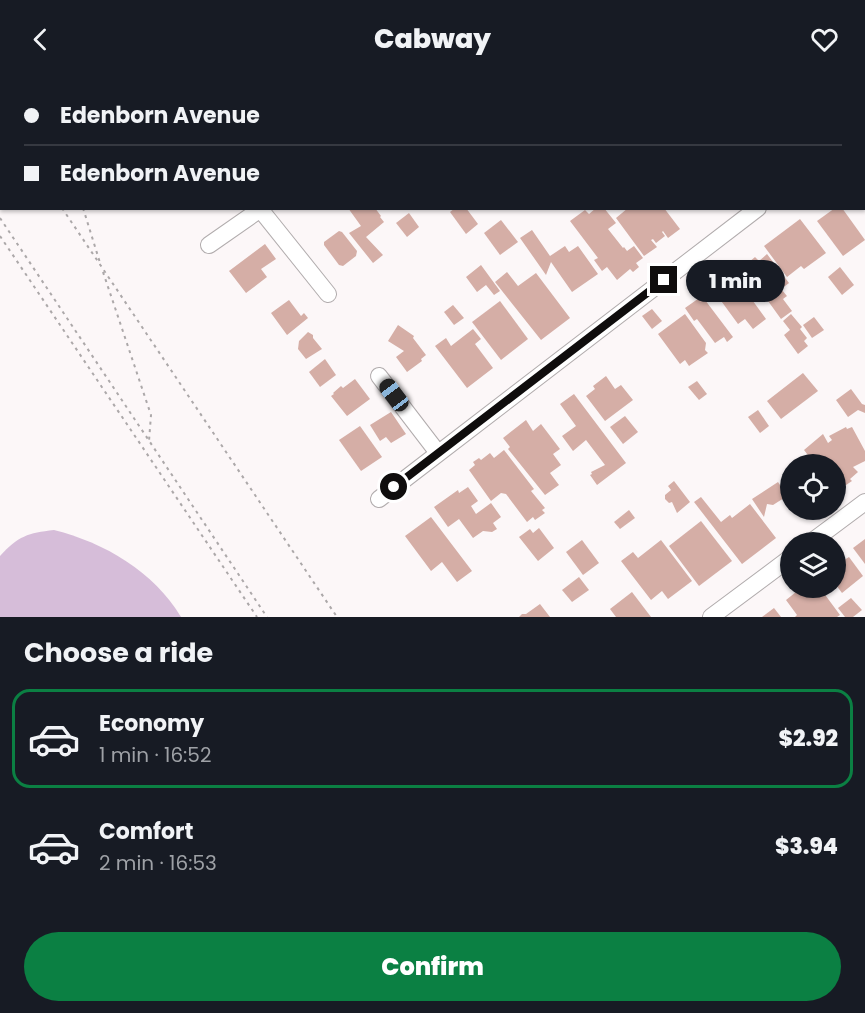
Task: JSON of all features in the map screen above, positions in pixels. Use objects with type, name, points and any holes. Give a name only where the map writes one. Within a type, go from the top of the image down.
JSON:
[{"type":"street","points":[[209,245],[260,210]]},
{"type":"street","points":[[262,210],[328,294]]},
{"type":"street","points":[[379,498],[755,210]]},
{"type":"street","points":[[379,376],[438,453]]},
{"type":"street","points":[[825,532],[865,502]]},
{"type":"street","points":[[711,617],[780,565]]},
{"type":"path","points":[[63,210],[337,617]]},
{"type":"path","points":[[84,210],[151,416],[149,441]]},
{"type":"path","points":[[0,218],[267,617]]},
{"type":"path","points":[[0,236],[257,617]]},
{"type":"shaded area","points":[[54,530],[91,543],[126,561],[157,586],[181,617],[0,617],[0,556],[12,544],[24,537]]},
{"type":"building","points":[[349,210],[376,210],[384,222],[366,237],[383,255],[373,263],[349,233],[361,226]]},
{"type":"building","points":[[468,210],[478,224],[466,234],[450,212]]},
{"type":"building","points":[[585,210],[589,214],[594,210],[606,210],[616,223],[608,229],[623,248],[627,251],[634,246],[643,258],[636,263],[639,267],[633,272],[630,269],[617,280],[607,267],[602,271],[594,260],[598,258],[570,221]]},
{"type":"building","points":[[626,210],[666,210],[680,229],[668,238],[663,231],[665,236],[656,243],[653,239],[651,240],[657,247],[644,256],[616,218]]},
{"type":"building","points":[[832,210],[843,210],[865,240],[843,256],[817,221]]},
{"type":"building","points":[[409,213],[419,227],[407,237],[396,223]]},
{"type":"building","points":[[800,219],[826,253],[804,269],[801,266],[787,277],[764,246]]},
{"type":"building","points":[[501,220],[518,242],[500,255],[484,233]]},
{"type":"building","points":[[532,230],[550,256],[565,246],[569,252],[578,246],[598,274],[572,292],[551,262],[546,275],[520,238]]},
{"type":"building","points":[[339,231],[357,251],[356,256],[343,266],[339,265],[324,245],[324,242]]},
{"type":"building","points":[[265,244],[276,259],[261,269],[267,277],[246,293],[229,271]]},
{"type":"building","points":[[767,254],[789,283],[781,289],[787,296],[783,299],[792,311],[781,319],[763,294],[758,299],[747,283],[752,279],[742,268],[755,257],[759,261]]},
{"type":"building","points":[[481,265],[500,291],[494,295],[486,285],[477,292],[466,277]]},
{"type":"building","points":[[840,267],[854,285],[842,295],[828,277]]},
{"type":"building","points":[[729,268],[766,319],[753,329],[745,319],[738,324],[708,283]]},
{"type":"building","points":[[507,272],[518,286],[536,273],[570,318],[541,340],[495,282]]},
{"type":"building","points":[[702,296],[733,337],[727,342],[724,337],[715,343],[697,319],[694,321],[685,308]]},
{"type":"building","points":[[289,300],[301,316],[304,313],[308,318],[287,335],[271,313]]},
{"type":"building","points":[[500,301],[528,339],[501,360],[472,322]]},
{"type":"building","points":[[453,305],[464,318],[454,325],[444,312]]},
{"type":"building","points":[[652,309],[662,321],[652,329],[642,316]]},
{"type":"building","points":[[685,314],[706,343],[705,350],[708,353],[689,366],[685,360],[680,364],[658,334]]},
{"type":"building","points":[[791,314],[802,327],[800,329],[807,338],[804,341],[808,346],[798,354],[784,335],[790,330],[783,321]]},
{"type":"building","points":[[814,317],[824,330],[812,338],[803,325]]},
{"type":"building","points":[[398,325],[414,336],[413,338],[426,355],[421,359],[422,361],[407,372],[396,357],[404,351],[388,341]]},
{"type":"building","points":[[473,329],[481,339],[475,344],[493,368],[467,388],[435,346],[446,338],[451,346]]},
{"type":"building","points":[[308,332],[313,335],[322,349],[306,359],[298,349],[299,341]]},
{"type":"building","points":[[325,359],[336,375],[320,387],[309,372]]},
{"type":"building","points":[[803,373],[818,391],[781,419],[767,401]]},
{"type":"building","points":[[606,376],[615,389],[621,385],[633,400],[605,421],[586,396],[595,389],[593,386]]},
{"type":"building","points":[[355,379],[370,399],[347,416],[331,396],[341,386],[343,388]]},
{"type":"building","points":[[697,381],[707,394],[699,400],[688,387]]},
{"type":"building","points":[[851,389],[865,405],[865,413],[858,410],[848,417],[836,400]]},
{"type":"building","points":[[574,394],[626,463],[597,485],[590,475],[591,472],[605,465],[586,440],[573,451],[562,436],[576,426],[560,404]]},
{"type":"building","points":[[758,410],[769,426],[760,433],[748,417]]},
{"type":"building","points":[[391,412],[406,434],[391,443],[386,437],[380,441],[370,425]]},
{"type":"building","points":[[625,416],[638,432],[623,444],[610,427]]},
{"type":"building","points":[[526,420],[533,431],[541,424],[560,449],[553,454],[561,465],[550,473],[559,485],[545,495],[508,449],[510,447],[503,438]]},
{"type":"building","points":[[360,426],[382,457],[361,471],[339,440]]},
{"type":"building","points":[[846,427],[847,429],[852,427],[865,451],[865,461],[853,467],[858,472],[846,485],[846,454],[807,454],[804,450],[823,434],[828,443],[832,440],[829,436]]},
{"type":"building","points":[[504,450],[534,489],[531,491],[545,508],[542,510],[545,513],[535,520],[533,517],[527,522],[506,494],[501,493],[491,501],[469,470],[475,465],[473,462],[479,458],[481,460],[490,453],[494,458]]},
{"type":"building","points":[[674,481],[690,502],[677,513],[672,502],[669,503],[665,499],[665,495],[671,490],[668,486]]},
{"type":"building","points":[[778,482],[780,485],[780,501],[773,505],[767,504],[764,517],[752,499]]},
{"type":"building","points":[[468,487],[478,501],[471,506],[476,514],[491,503],[501,517],[493,523],[497,529],[492,532],[483,531],[473,538],[459,519],[448,527],[434,507],[458,490],[459,493]]},
{"type":"building","points":[[701,497],[721,522],[730,515],[732,518],[750,504],[776,538],[742,564],[694,502]]},
{"type":"building","points":[[629,510],[635,518],[620,529],[614,522]]},
{"type":"building","points":[[431,517],[472,571],[457,582],[442,562],[431,571],[405,536]]},
{"type":"building","points":[[701,521],[732,561],[699,586],[669,546]]},
{"type":"building","points":[[539,528],[554,548],[538,561],[519,537],[530,529],[533,533]]},
{"type":"building","points":[[865,539],[865,564],[853,548]]},
{"type":"building","points":[[582,540],[599,563],[583,575],[566,552]]},
{"type":"building","points":[[661,540],[692,581],[668,599],[662,591],[651,600],[621,561],[633,552],[638,558]]},
{"type":"building","points":[[849,557],[863,576],[846,590],[846,559]]},
{"type":"building","points":[[579,577],[589,590],[572,602],[562,590]]},
{"type":"building","points":[[632,592],[651,617],[616,617],[610,609]]},
{"type":"building","points":[[788,598],[827,598],[840,615],[837,617],[795,617],[797,615],[786,600]]},
{"type":"building","points":[[851,598],[862,610],[853,617],[845,617],[838,608]]},
{"type":"building","points":[[540,604],[550,617],[519,617],[526,614]]},
{"type":"building","points":[[774,608],[781,617],[762,617]]},
{"type":"route","points":[[394,487],[664,280]]}]
